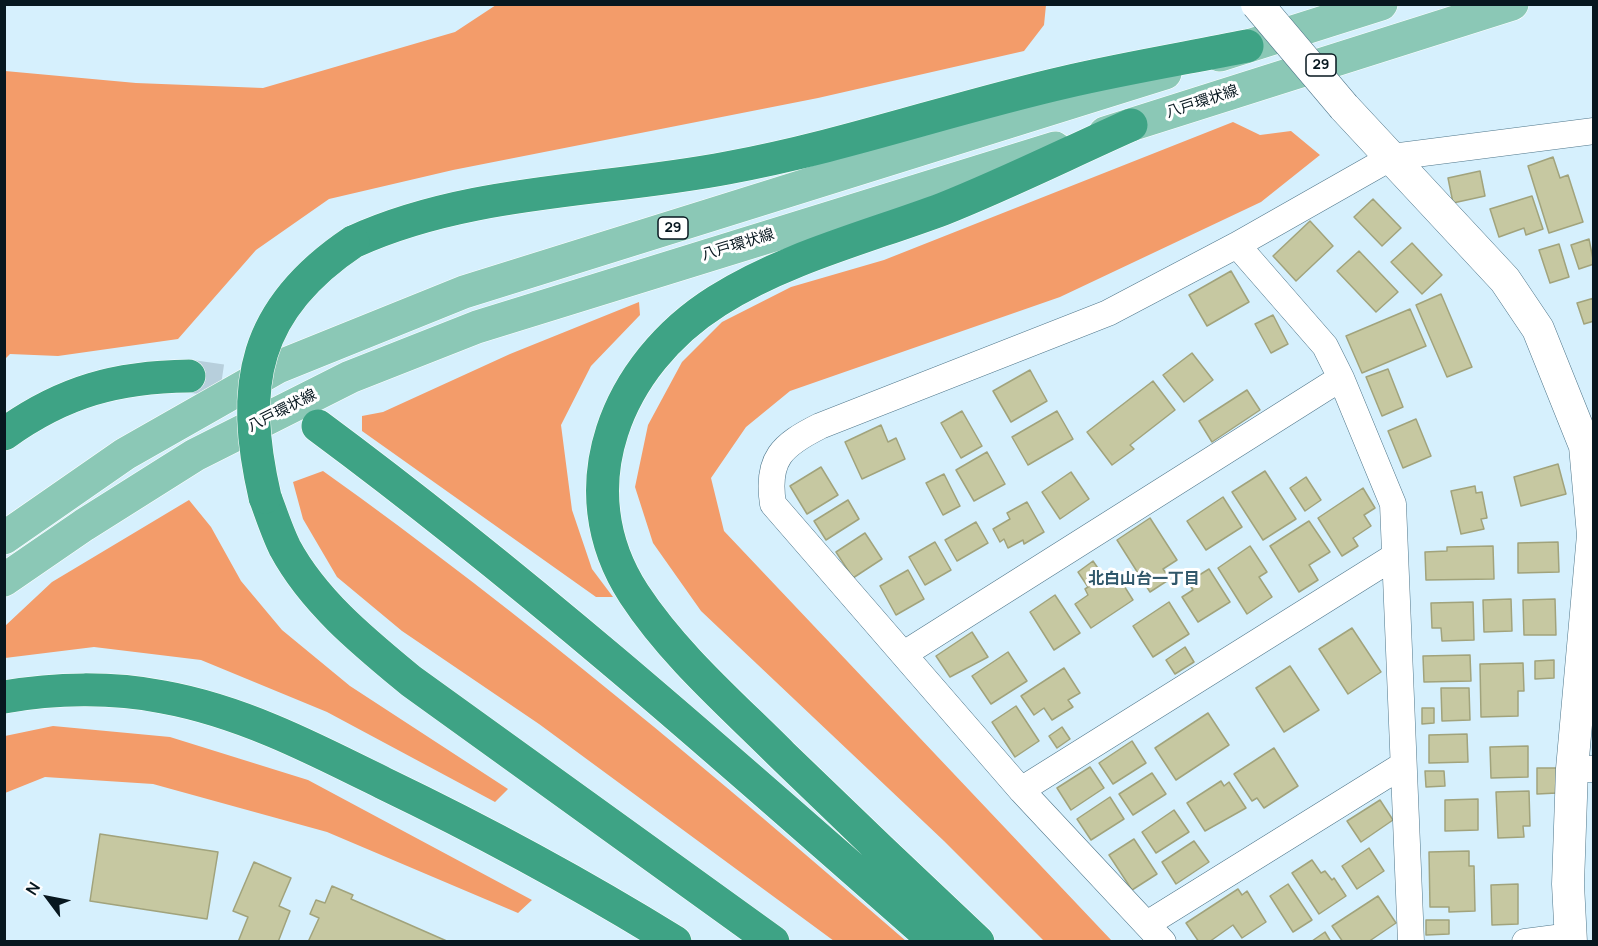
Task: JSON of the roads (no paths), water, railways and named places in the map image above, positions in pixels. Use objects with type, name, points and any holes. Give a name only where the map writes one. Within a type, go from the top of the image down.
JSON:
[{"type":"highway","points":[[773,942],[411,681],[366,643],[322,599],[285,548],[265,497],[254,452],[251,402],[260,351],[284,306],[303,281],[326,260],[353,242],[386,227],[426,214],[480,203],[727,168],[853,140],[1066,82],[1247,46]]},
{"type":"highway","points":[[978,942],[808,779],[701,674],[659,629],[633,592],[617,561],[606,524],[603,488],[606,448],[617,414],[633,382],[653,354],[682,326],[717,301],[762,277],[946,207],[1131,125]]},
{"type":"highway","points":[[4,434],[64,399],[113,382],[145,377],[189,376]]},
{"type":"highway","points":[[318,426],[414,496],[657,700],[936,942]]},
{"type":"highway","points":[[4,697],[33,692],[92,690],[163,697],[222,713],[284,735],[432,807],[611,902],[675,942]]},
{"type":"main road","name":"29","points":[[4,538],[125,454],[278,367],[464,292],[1381,4]]},
{"type":"main road","name":"八戸環状線","points":[[4,580],[84,525],[195,455],[350,377],[477,327],[1131,125],[1512,4]]},
{"type":"street","points":[[1257,4],[1344,108],[1505,280],[1538,329],[1585,446],[1593,535],[1583,769],[1568,884],[1571,939],[1525,942]]},
{"type":"street","points":[[1403,765],[1155,933],[1021,790],[773,504],[770,481],[777,460],[792,440],[820,426],[1108,313],[1237,245],[1392,157],[1593,131]]},
{"type":"street","points":[[1237,245],[1324,346],[1341,378],[1392,504],[1412,942]]},
{"type":"street","points":[[904,654],[1341,378]]},
{"type":"street","points":[[1021,790],[1395,556]]},
{"type":"tunnel","points":[[189,376],[230,382],[262,395]]},
{"type":"district","name":"北白山台一丁目","points":[[1144,580]]}]
